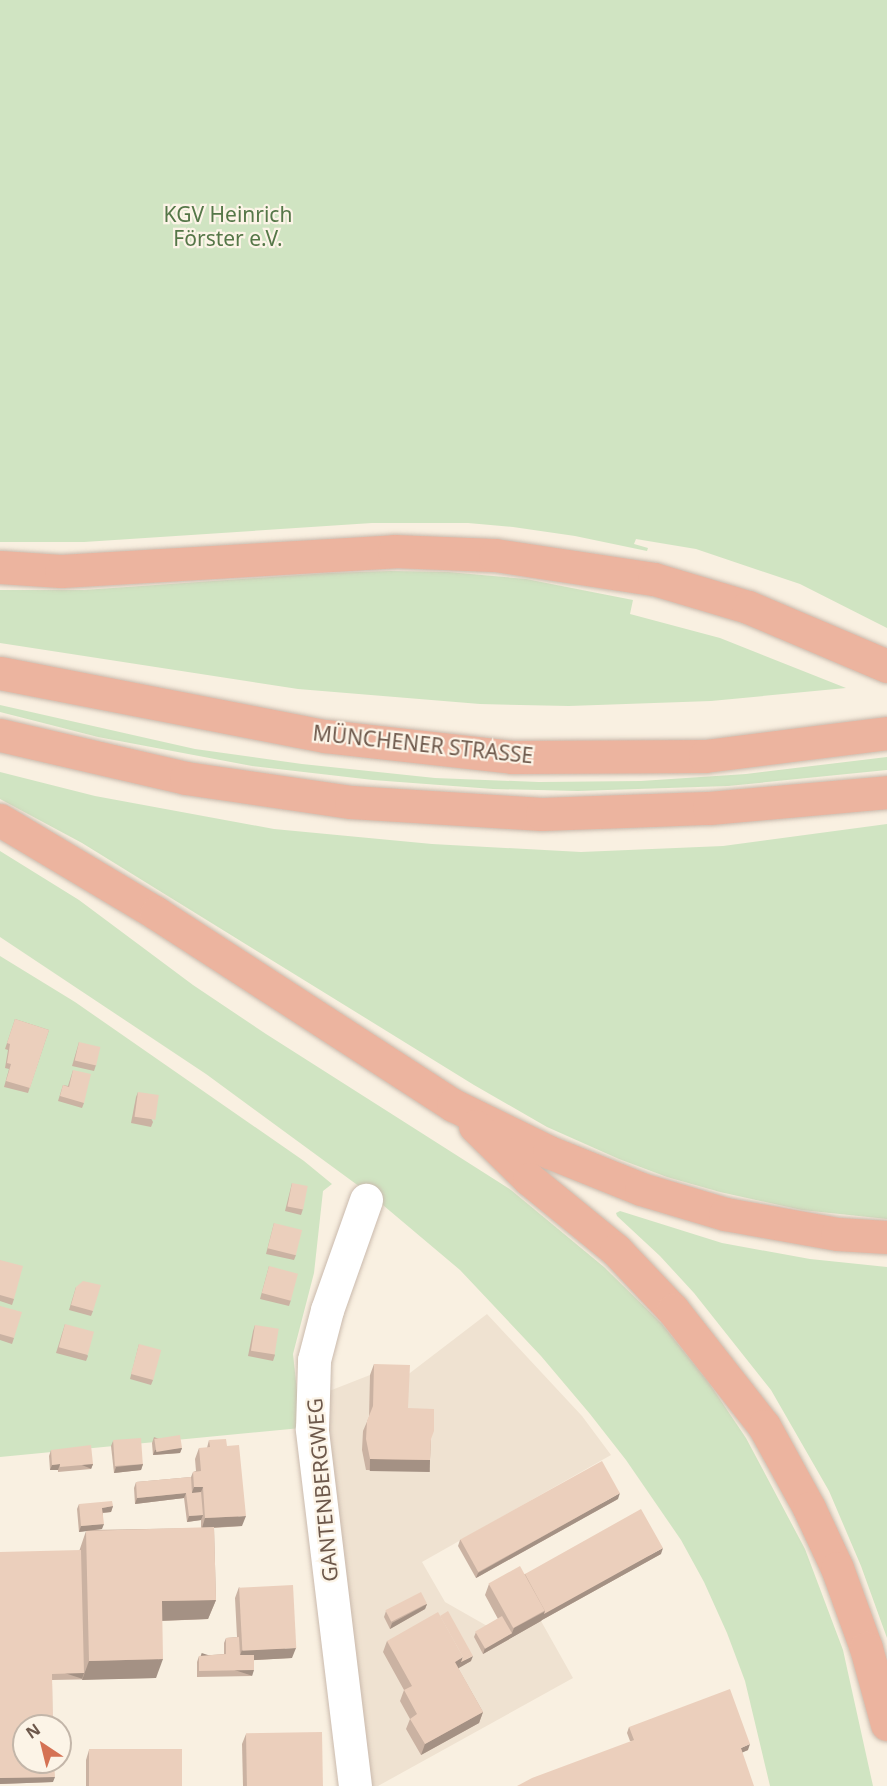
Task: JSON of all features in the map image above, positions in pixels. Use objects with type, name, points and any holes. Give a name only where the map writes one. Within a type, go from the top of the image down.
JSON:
[{"type":"highway","points":[[0,567],[61,571],[394,551],[495,555],[654,579],[748,607],[887,666]]},
{"type":"highway","name":"MÜNCHENER STRASSE","points":[[0,673],[325,736],[512,757],[705,756],[887,733]]},
{"type":"highway","points":[[0,735],[186,778],[351,802],[542,814],[709,808],[887,792]]},
{"type":"highway","points":[[0,820],[156,913],[453,1105],[549,1152],[641,1189],[725,1214],[837,1234],[887,1237]]},
{"type":"highway","points":[[453,1105],[529,1179],[630,1265],[673,1310],[764,1426],[809,1508],[837,1568],[866,1648],[887,1724]]},
{"type":"street","name":"GANTENBERGWEG","points":[[355,1786],[312,1429],[314,1360],[327,1310],[366,1200]]},
{"type":"shaded area","points":[[487,1314],[582,1416],[611,1455],[422,1562],[445,1602],[510,1639],[541,1621],[573,1678],[378,1786],[361,1786],[319,1395],[370,1375],[406,1376]]},
{"type":"green space","name":"KGV Heinrich Förster e.V.","points":[[0,0],[887,0],[887,628],[800,584],[696,549],[636,539],[634,544],[648,548],[647,551],[575,536],[513,527],[468,523],[372,523],[84,542],[0,542]]},
{"type":"green space","points":[[448,572],[526,579],[633,600],[630,614],[720,638],[846,688],[711,701],[569,706],[480,704],[298,689],[0,643],[0,590],[84,590],[328,573]]},
{"type":"green space","points":[[0,705],[195,749],[302,764],[435,778],[539,782],[641,781],[746,774],[887,757],[887,770],[728,786],[578,791],[493,789],[373,780],[252,766],[98,737],[0,712]]},
{"type":"green space","points":[[0,772],[95,796],[274,829],[432,844],[581,852],[723,846],[887,824],[887,1219],[802,1210],[720,1192],[667,1177],[619,1159],[547,1127],[474,1085],[82,843],[0,799]]},
{"type":"green space","points":[[0,851],[79,900],[193,985],[266,1034],[511,1190],[604,1267],[662,1324],[709,1383],[746,1438],[805,1549],[843,1650],[873,1786],[770,1786],[745,1681],[704,1582],[681,1540],[626,1460],[590,1414],[541,1356],[460,1270],[371,1195],[206,1074],[0,937]]},
{"type":"green space","points":[[0,956],[75,1002],[304,1161],[332,1184],[323,1191],[314,1273],[293,1354],[301,1428],[0,1457]]},
{"type":"green space","points":[[620,1211],[722,1243],[810,1259],[887,1267],[887,1638],[861,1566],[829,1491],[771,1390],[694,1293],[660,1256],[617,1216],[616,1213]]},
{"type":"building","points":[[15,1019],[49,1030],[30,1088],[6,1081],[11,1064],[7,1063],[10,1044],[7,1043]]},
{"type":"building","points":[[79,1042],[100,1047],[96,1065],[75,1061]]},
{"type":"building","points":[[73,1070],[91,1074],[84,1103],[60,1096],[63,1085],[69,1087]]},
{"type":"building","points":[[138,1092],[159,1095],[155,1120],[135,1117]]},
{"type":"building","points":[[292,1183],[308,1186],[303,1210],[287,1207]]},
{"type":"building","points":[[274,1223],[302,1230],[296,1255],[268,1248]]},
{"type":"building","points":[[0,1260],[23,1266],[14,1299],[0,1295]]},
{"type":"building","points":[[269,1266],[298,1274],[291,1301],[262,1293]]},
{"type":"building","points":[[83,1281],[101,1285],[93,1311],[71,1305],[76,1287]]},
{"type":"building","points":[[0,1306],[22,1312],[14,1338],[0,1334]]},
{"type":"building","points":[[65,1324],[94,1332],[88,1355],[59,1347]]},
{"type":"building","points":[[255,1325],[279,1329],[275,1354],[251,1351]]},
{"type":"building","points":[[139,1344],[161,1350],[153,1380],[131,1374]]},
{"type":"building","points":[[374,1364],[410,1365],[408,1408],[434,1409],[430,1460],[370,1459],[366,1439],[367,1421],[373,1406]]},
{"type":"building","points":[[180,1435],[182,1448],[156,1452],[154,1439]]},
{"type":"building","points":[[141,1438],[143,1464],[115,1466],[113,1440]]},
{"type":"building","points":[[226,1439],[227,1446],[239,1445],[246,1516],[205,1518],[203,1487],[194,1487],[193,1472],[201,1471],[199,1448],[210,1447],[209,1440]]},
{"type":"building","points":[[91,1445],[93,1464],[60,1467],[60,1464],[52,1465],[51,1450]]},
{"type":"building","points":[[602,1461],[620,1493],[478,1572],[460,1540]]},
{"type":"building","points":[[191,1477],[192,1493],[201,1492],[203,1515],[189,1516],[186,1493],[137,1498],[136,1482]]},
{"type":"building","points":[[112,1501],[113,1506],[102,1508],[104,1524],[81,1526],[79,1504]]},
{"type":"building","points":[[641,1509],[663,1548],[544,1614],[545,1611],[525,1574]]},
{"type":"building","points":[[214,1527],[216,1600],[162,1601],[163,1659],[89,1661],[86,1531]]},
{"type":"building","points":[[81,1550],[84,1673],[52,1674],[53,1714],[12,1714],[12,1774],[55,1774],[55,1777],[0,1778],[0,1552]]},
{"type":"building","points":[[520,1566],[545,1611],[513,1628],[489,1583]]},
{"type":"building","points":[[293,1585],[296,1648],[242,1651],[239,1588]]},
{"type":"building","points":[[421,1592],[427,1604],[391,1622],[385,1610]]},
{"type":"building","points":[[448,1611],[473,1656],[461,1662],[463,1657],[440,1616]]},
{"type":"building","points":[[438,1612],[463,1657],[455,1662],[483,1712],[425,1744],[410,1719],[417,1714],[404,1690],[412,1686],[387,1641]]},
{"type":"building","points":[[502,1616],[512,1633],[485,1649],[475,1632]]},
{"type":"building","points":[[239,1637],[240,1655],[254,1655],[254,1670],[199,1671],[199,1656],[226,1654],[226,1638]]},
{"type":"building","points":[[730,1689],[750,1744],[741,1748],[754,1786],[517,1786],[532,1778],[634,1740],[629,1727]]},
{"type":"building","points":[[322,1732],[323,1786],[247,1786],[246,1733]]},
{"type":"building","points":[[89,1749],[182,1749],[182,1786],[89,1786]]}]
